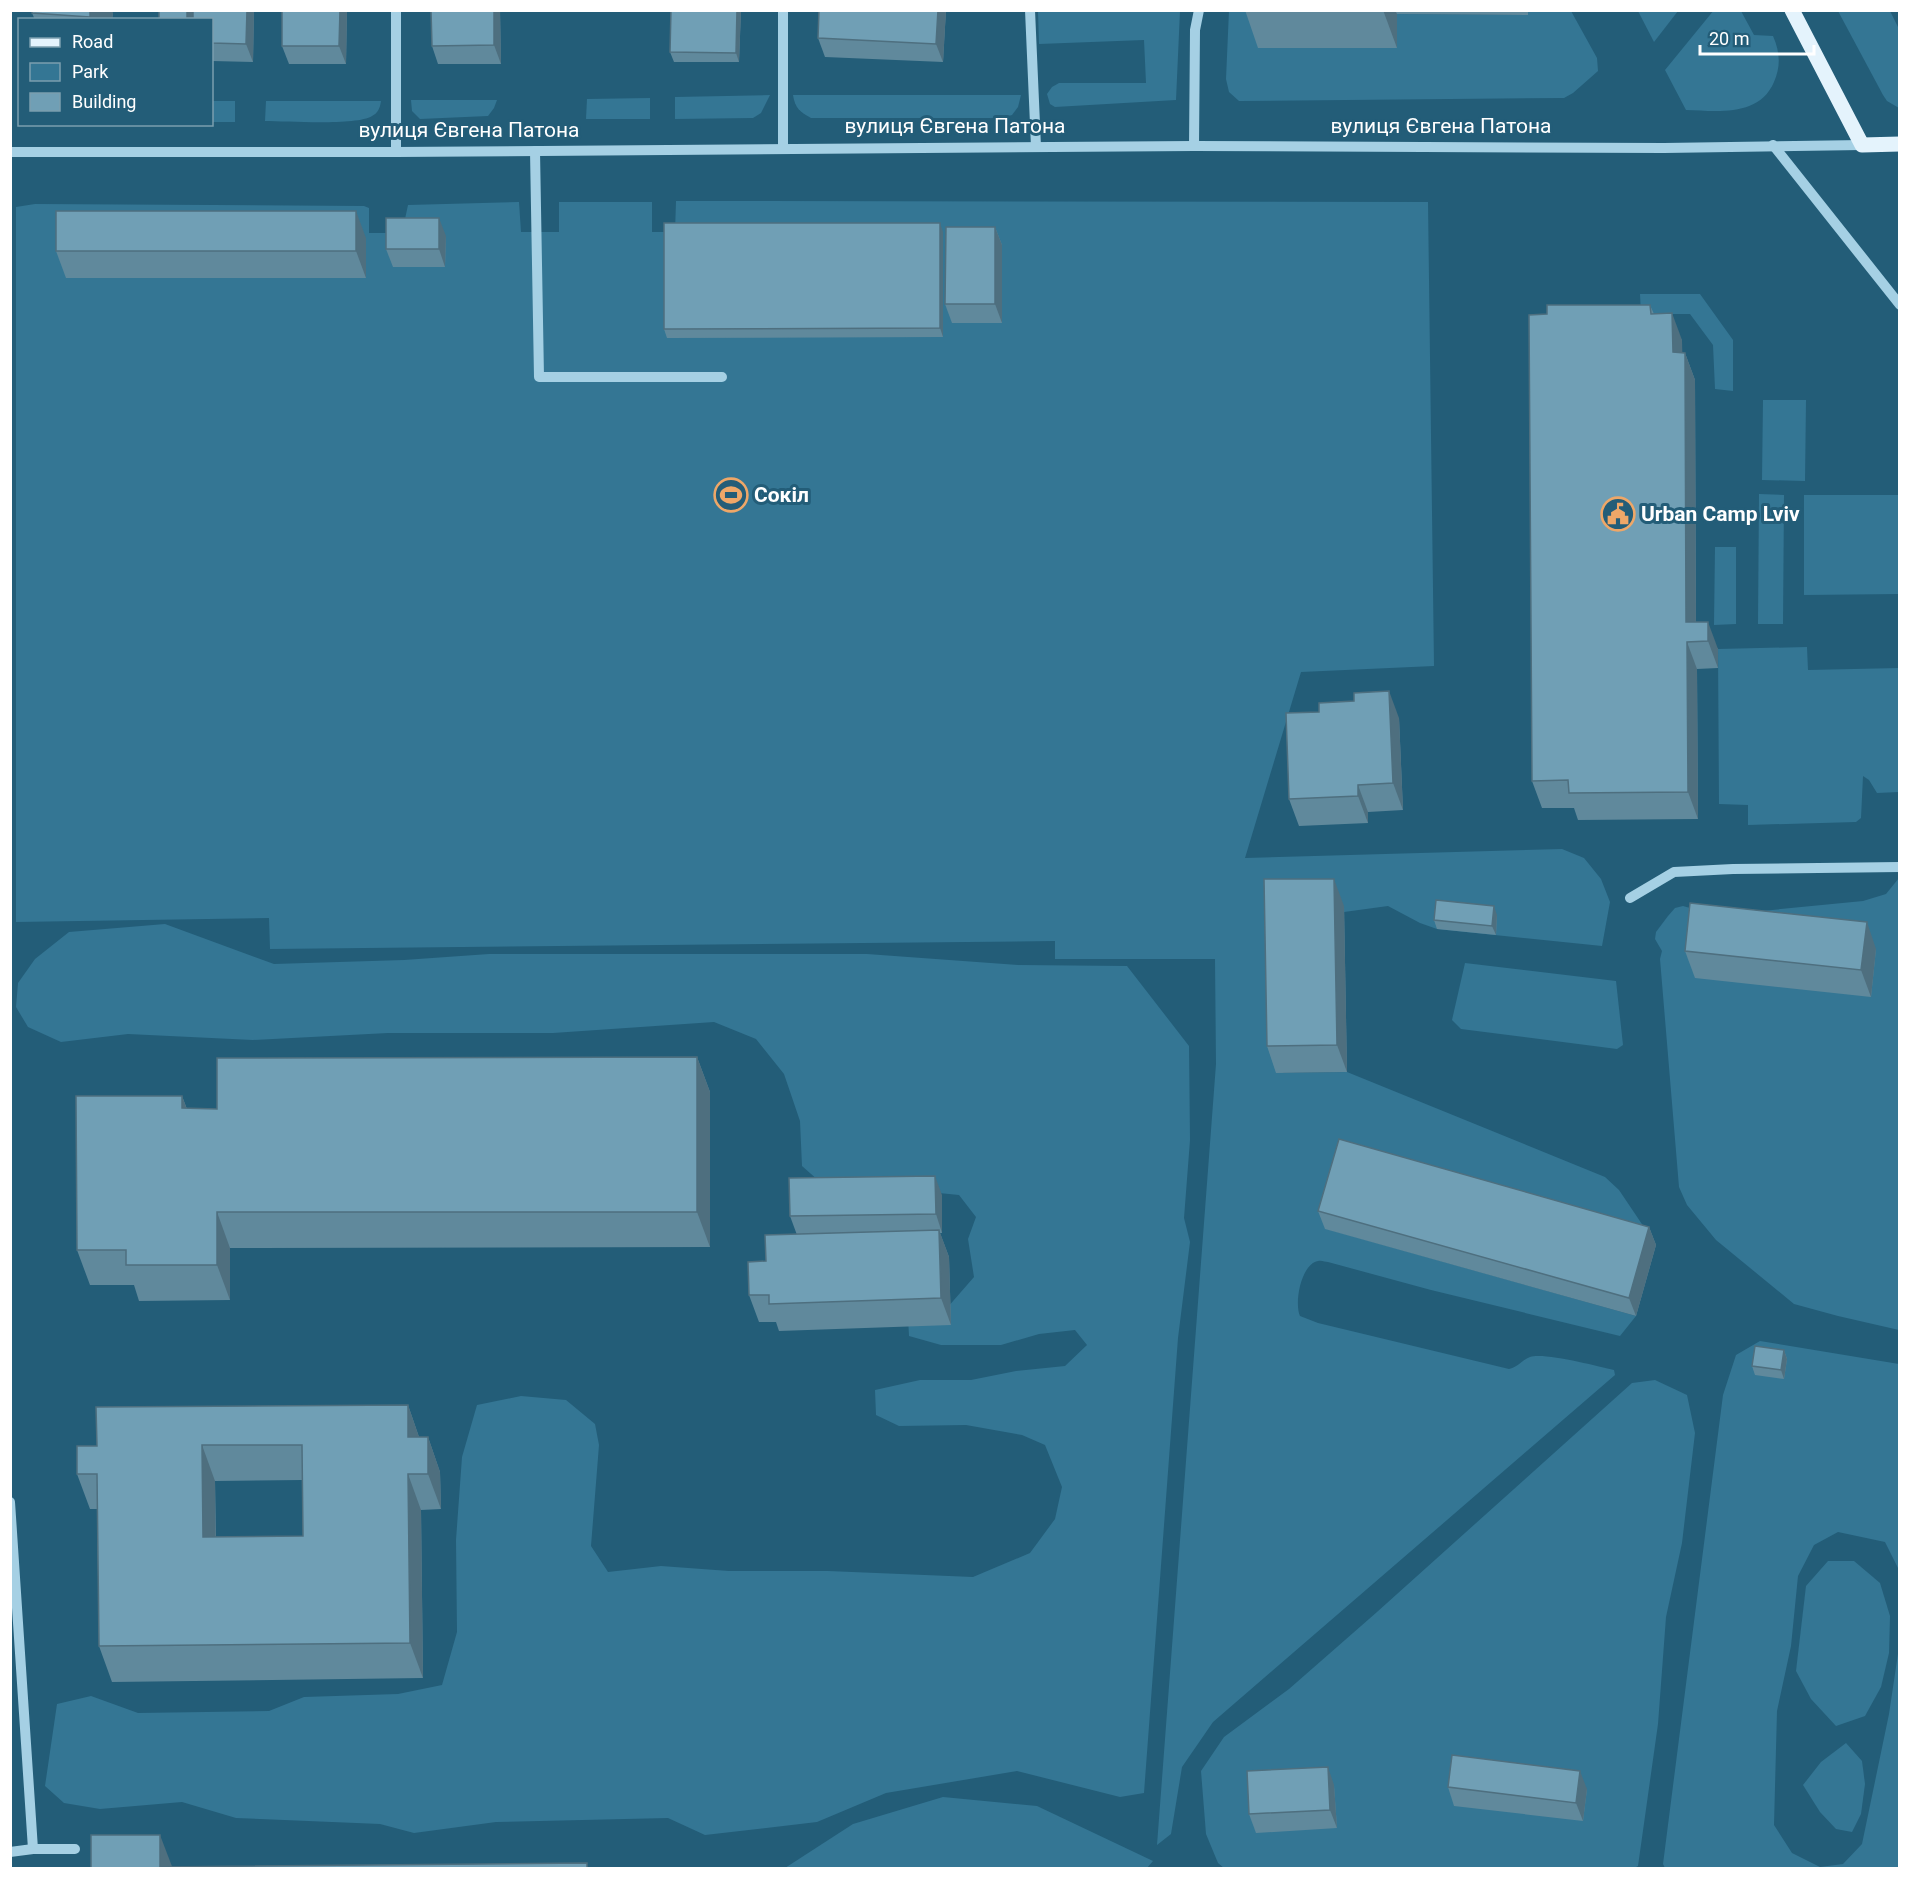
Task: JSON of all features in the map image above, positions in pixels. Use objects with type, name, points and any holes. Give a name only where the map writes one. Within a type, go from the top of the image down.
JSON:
[{"type":"main road","points":[[1792,10],[1862,145]]},
{"type":"main road","name":"вулиця Євгена Патона","points":[[1862,145],[1899,144]]},
{"type":"street","points":[[396,10],[396,152]]},
{"type":"street","points":[[783,10],[783,148]]},
{"type":"street","points":[[1030,10],[1036,147]]},
{"type":"street","points":[[1194,146],[1195,30],[1199,10]]},
{"type":"street","points":[[1773,145],[1899,305]]},
{"type":"street","name":"вулиця Євгена Патона","points":[[10,152],[396,152],[1194,146],[1665,148],[1862,145]]},
{"type":"street","points":[[535,151],[539,377],[722,377]]},
{"type":"street","points":[[1630,898],[1674,873],[1734,868],[1899,867]]},
{"type":"street","points":[[10,1502],[33,1849]]},
{"type":"street","points":[[10,1852],[33,1849],[75,1850]]},
{"type":"green space","points":[[1229,10],[1258,11],[1259,48],[1396,48],[1397,14],[1528,15],[1528,11],[1571,11],[1597,58],[1598,71],[1564,98],[1239,101],[1229,92],[1226,79]]},
{"type":"green space","points":[[1714,10],[1741,11],[1754,35],[1773,36],[1779,59],[1778,70],[1767,93],[1748,107],[1724,111],[1686,110],[1665,70]]},
{"type":"green space","points":[[1038,11],[1180,11],[1176,100],[1055,107],[1050,104],[1047,94],[1059,83],[1146,83],[1144,40],[1039,44]]},
{"type":"green space","points":[[1638,11],[1678,11],[1654,42]]},
{"type":"green space","points":[[1838,11],[1890,11],[1899,29],[1899,108],[1887,101],[1883,95]]},
{"type":"green space","points":[[770,95],[761,113],[753,118],[675,119],[675,97]]},
{"type":"green space","points":[[793,95],[1021,95],[1018,107],[1012,115],[1001,118],[811,118],[799,109]]},
{"type":"green space","points":[[650,98],[650,119],[586,119],[587,99]]},
{"type":"green space","points":[[411,100],[497,100],[488,116],[420,119],[412,111]]},
{"type":"green space","points":[[213,101],[235,101],[235,122],[213,122]]},
{"type":"green space","points":[[266,101],[381,101],[376,113],[364,119],[321,122],[265,121]]},
{"type":"green space","name":"Сокіл","points":[[676,201],[1428,202],[1434,666],[1301,672],[1245,858],[1562,849],[1584,858],[1601,879],[1610,902],[1602,946],[1437,929],[1388,906],[1344,912],[1283,1073],[1347,1072],[1605,1177],[1619,1190],[1656,1245],[1327,1229],[1636,1316],[1620,1336],[1431,1290],[1328,1262],[1318,1261],[1307,1269],[1300,1285],[1298,1310],[1300,1316],[1318,1323],[1509,1369],[1530,1357],[1546,1356],[1614,1370],[1615,1375],[1213,1722],[1182,1767],[1171,1834],[1157,1845],[1216,1064],[1215,959],[1055,959],[1055,941],[270,949],[269,918],[16,922],[16,207],[35,204],[364,206],[369,208],[369,233],[402,233],[408,205],[519,202],[521,232],[559,232],[559,202],[652,202],[652,232],[675,232]]},
{"type":"green space","points":[[1640,294],[1700,294],[1733,340],[1733,391],[1715,389],[1713,345],[1690,314],[1641,314]]},
{"type":"green space","points":[[1763,400],[1806,400],[1805,481],[1762,480]]},
{"type":"green space","points":[[1759,494],[1784,495],[1783,624],[1758,624]]},
{"type":"green space","points":[[1804,495],[1899,495],[1899,594],[1804,595]]},
{"type":"green space","points":[[1715,547],[1736,547],[1736,624],[1714,625]]},
{"type":"green space","points":[[1807,647],[1808,670],[1899,668],[1899,792],[1877,793],[1869,780],[1863,776],[1861,818],[1856,822],[1748,825],[1748,805],[1719,804],[1718,649]]},
{"type":"green space","points":[[1899,878],[1899,1330],[1794,1304],[1716,1240],[1687,1205],[1679,1187],[1660,959],[1662,951],[1655,939],[1656,932],[1668,916],[1675,908],[1683,906],[1731,914],[1863,901],[1886,894]]},
{"type":"green space","points":[[165,924],[274,964],[404,960],[489,954],[867,954],[1018,965],[1127,966],[1189,1046],[1190,1140],[1184,1218],[1190,1242],[1178,1338],[1144,1793],[1120,1797],[1017,1771],[886,1793],[817,1822],[705,1835],[668,1818],[496,1822],[414,1833],[380,1824],[236,1818],[182,1802],[100,1809],[64,1803],[45,1786],[57,1704],[91,1696],[138,1713],[269,1711],[304,1697],[398,1694],[442,1685],[457,1632],[456,1540],[462,1457],[477,1405],[521,1396],[566,1400],[595,1424],[599,1445],[591,1546],[608,1572],[661,1566],[729,1571],[828,1571],[973,1577],[1030,1553],[1055,1519],[1062,1487],[1045,1445],[1022,1435],[966,1425],[899,1426],[876,1415],[875,1390],[920,1380],[971,1380],[1016,1371],[1065,1366],[1087,1345],[1075,1330],[1039,1334],[1001,1345],[941,1345],[909,1336],[908,1317],[947,1308],[974,1277],[968,1239],[976,1217],[959,1195],[819,1181],[802,1166],[800,1121],[784,1074],[756,1039],[714,1022],[553,1033],[388,1033],[253,1040],[128,1034],[61,1042],[28,1027],[16,1007],[18,983],[35,959],[69,932]]},
{"type":"green space","points":[[1465,963],[1616,981],[1623,1045],[1617,1049],[1461,1029],[1452,1020]]},
{"type":"green space","points":[[1760,1341],[1899,1364],[1899,1570],[1885,1542],[1838,1532],[1814,1545],[1798,1576],[1791,1646],[1777,1711],[1774,1825],[1792,1853],[1820,1867],[1843,1864],[1862,1844],[1889,1714],[1899,1647],[1899,1868],[1665,1868],[1663,1864],[1723,1395],[1736,1355]]},
{"type":"green space","points":[[1655,1380],[1687,1395],[1695,1433],[1682,1543],[1666,1617],[1658,1724],[1638,1866],[1634,1868],[1224,1868],[1218,1863],[1206,1834],[1201,1771],[1224,1737],[1289,1689],[1632,1383]]},
{"type":"green space","points":[[1828,1561],[1854,1561],[1880,1583],[1890,1616],[1889,1653],[1881,1687],[1865,1716],[1836,1726],[1811,1699],[1796,1671],[1806,1586]]},
{"type":"green space","points":[[1846,1743],[1862,1761],[1865,1784],[1861,1814],[1852,1832],[1836,1829],[1820,1812],[1803,1785],[1821,1762]]},
{"type":"green space","points":[[943,1797],[1037,1806],[1153,1861],[1147,1868],[785,1868],[853,1824]]},
{"type":"building","points":[[32,10],[90,10],[90,17],[32,13]]},
{"type":"building","points":[[159,10],[187,10],[187,18],[159,18]]},
{"type":"building","points":[[193,10],[247,10],[246,44],[213,43],[213,18],[193,18]]},
{"type":"building","points":[[282,10],[340,10],[339,46],[282,46]]},
{"type":"building","points":[[431,10],[494,10],[494,45],[432,46]]},
{"type":"building","points":[[671,10],[737,10],[736,53],[670,52]]},
{"type":"building","points":[[819,10],[938,10],[936,44],[818,38]]},
{"type":"building","points":[[56,211],[356,211],[356,251],[56,251]]},
{"type":"building","points":[[386,218],[439,218],[439,249],[386,249]]},
{"type":"building","points":[[664,223],[940,223],[940,328],[664,329]]},
{"type":"building","points":[[946,227],[995,227],[995,304],[945,304]]},
{"type":"building","name":"Urban Camp Lviv","points":[[1547,305],[1650,305],[1651,314],[1672,313],[1673,352],[1685,353],[1686,622],[1708,622],[1708,641],[1687,642],[1688,792],[1569,793],[1568,780],[1532,781],[1529,315],[1547,314]]},
{"type":"building","points":[[1389,691],[1393,783],[1358,785],[1358,796],[1289,799],[1286,713],[1319,712],[1319,703],[1354,701],[1354,693]]},
{"type":"building","points":[[1264,879],[1334,879],[1337,1045],[1267,1046]]},
{"type":"building","points":[[1436,900],[1494,906],[1492,926],[1434,920]]},
{"type":"building","points":[[1690,903],[1867,922],[1861,970],[1685,951]]},
{"type":"building","points":[[697,1057],[697,1212],[217,1212],[217,1265],[126,1265],[126,1250],[77,1250],[76,1096],[182,1096],[182,1108],[217,1109],[217,1058]]},
{"type":"building","points":[[1339,1139],[1649,1227],[1629,1298],[1318,1211]]},
{"type":"building","points":[[935,1176],[936,1214],[790,1216],[789,1178]]},
{"type":"building","points":[[939,1230],[941,1298],[769,1304],[769,1295],[749,1295],[748,1262],[766,1261],[765,1235]]},
{"type":"building","points":[[1755,1346],[1784,1350],[1781,1370],[1752,1366]]},
{"type":"building","points":[[408,1405],[408,1437],[428,1437],[428,1474],[408,1474],[410,1643],[99,1646],[97,1474],[77,1474],[77,1446],[97,1446],[96,1407]],"holes":[[[202,1445],[302,1445],[303,1536],[203,1537]]]},
{"type":"building","points":[[1452,1755],[1580,1771],[1576,1803],[1448,1787]]},
{"type":"building","points":[[1328,1767],[1330,1810],[1249,1814],[1247,1771]]},
{"type":"building","points":[[91,1835],[160,1835],[160,1867],[587,1863],[587,1869],[91,1869]]},
{"type":"place","name":"Сокіл","points":[[731,495]]},
{"type":"place","name":"Urban Camp Lviv","points":[[1618,514]]}]
